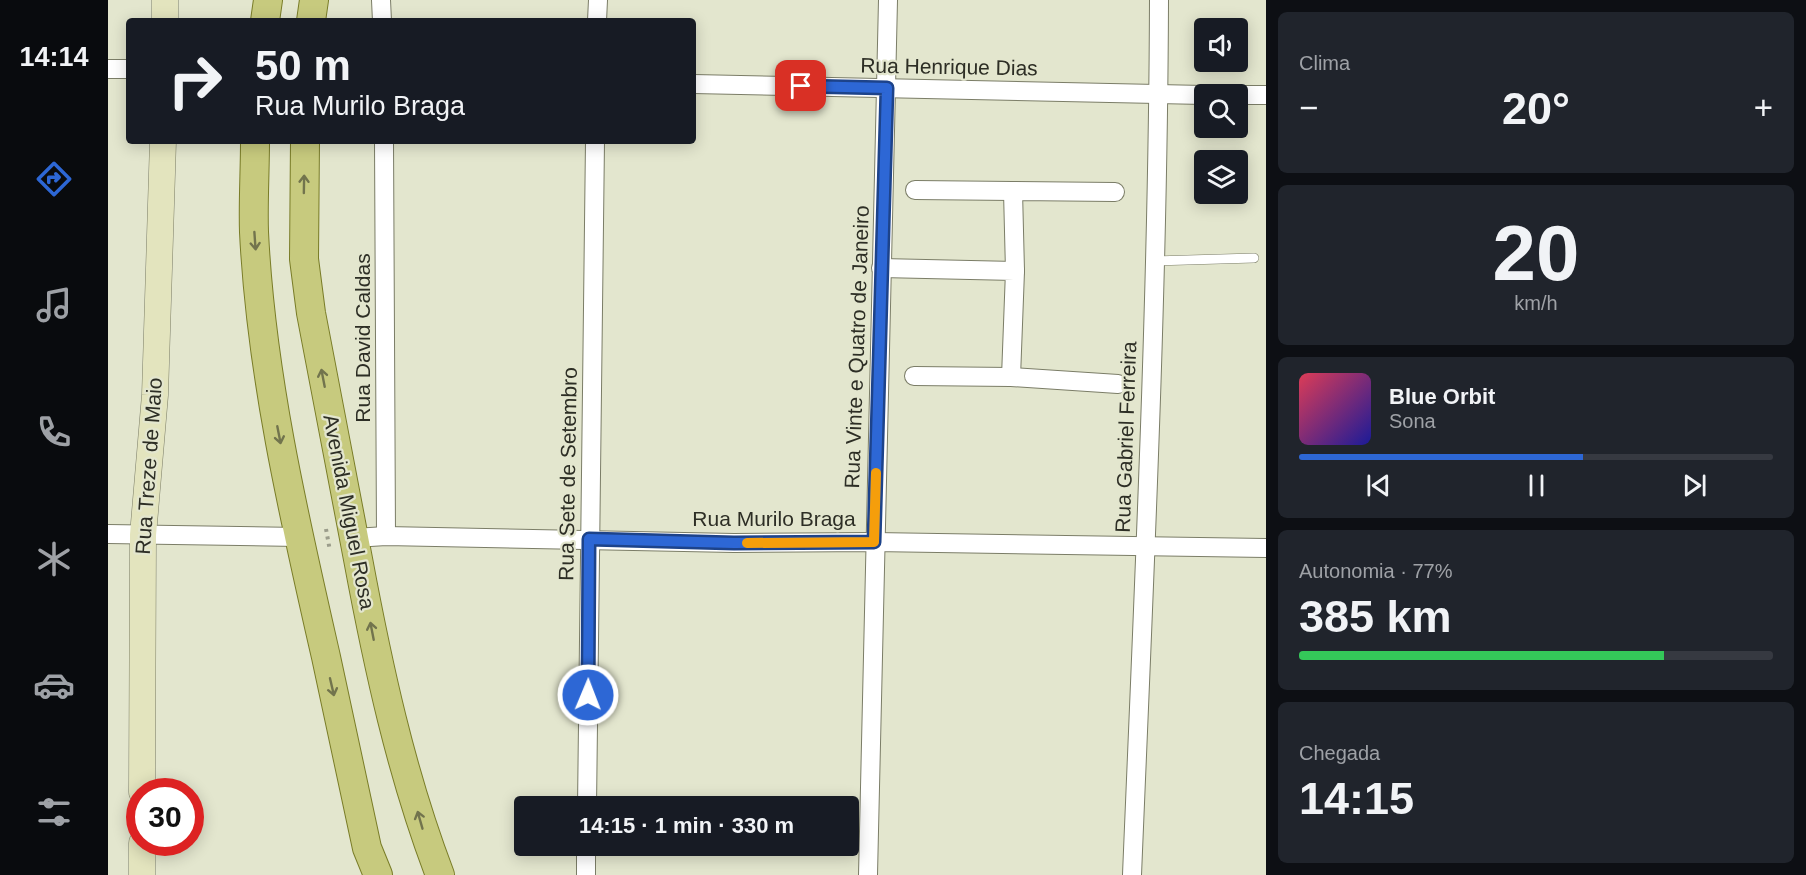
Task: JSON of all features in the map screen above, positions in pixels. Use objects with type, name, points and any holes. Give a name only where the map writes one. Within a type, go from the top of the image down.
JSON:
[{"type":"main road","points":[[265,18],[268,0]]},
{"type":"main road","points":[[311,18],[314,0]]},
{"type":"main road","points":[[255,144],[254,230],[261,316],[277,423],[298,537],[367,848],[378,875]]},
{"type":"main road","name":"Avenida Miguel Rosa","points":[[305,144],[304,260],[311,313],[392,723],[424,834],[440,875]]},
{"type":"street","points":[[165,0],[165,18]]},
{"type":"street","points":[[381,0],[382,18]]},
{"type":"street","points":[[597,18],[598,0]]},
{"type":"street","name":"Rua Vinte e Quatro de Janeiro","points":[[868,875],[888,0]]},
{"type":"street","name":"Rua Gabriel Ferreira","points":[[1132,875],[1154,261],[1159,0]]},
{"type":"street","points":[[108,69],[126,69]]},
{"type":"street","name":"Rua Henrique Dias","points":[[696,84],[1194,95]]},
{"type":"street","points":[[1248,96],[1266,96]]},
{"type":"street","name":"Rua Treze de Maio","points":[[142,778],[142,535],[155,395],[163,144]]},
{"type":"street","name":"Rua David Caldas","points":[[384,144],[387,536]]},
{"type":"street","name":"Rua Sete de Setembro","points":[[587,796],[595,144]]},
{"type":"street","points":[[915,189],[1115,192]]},
{"type":"street","points":[[1011,377],[1016,271],[1013,191]]},
{"type":"street","points":[[881,268],[1016,271]]},
{"type":"street","points":[[914,376],[1011,377],[1118,384]]},
{"type":"street","points":[[108,534],[298,537]]},
{"type":"street","name":"Rua Murilo Braga","points":[[354,538],[387,536],[734,543],[874,542],[1266,548]]},
{"type":"street","points":[[142,856],[142,875]]},
{"type":"street","points":[[586,856],[586,875]]},
{"type":"lane","points":[[1154,261],[1254,258]]},
{"type":"slow traffic","points":[[747,543],[874,542],[876,473]]},
{"type":"route","points":[[588,695],[589,539],[734,543],[874,542],[887,88],[801,86]]}]
